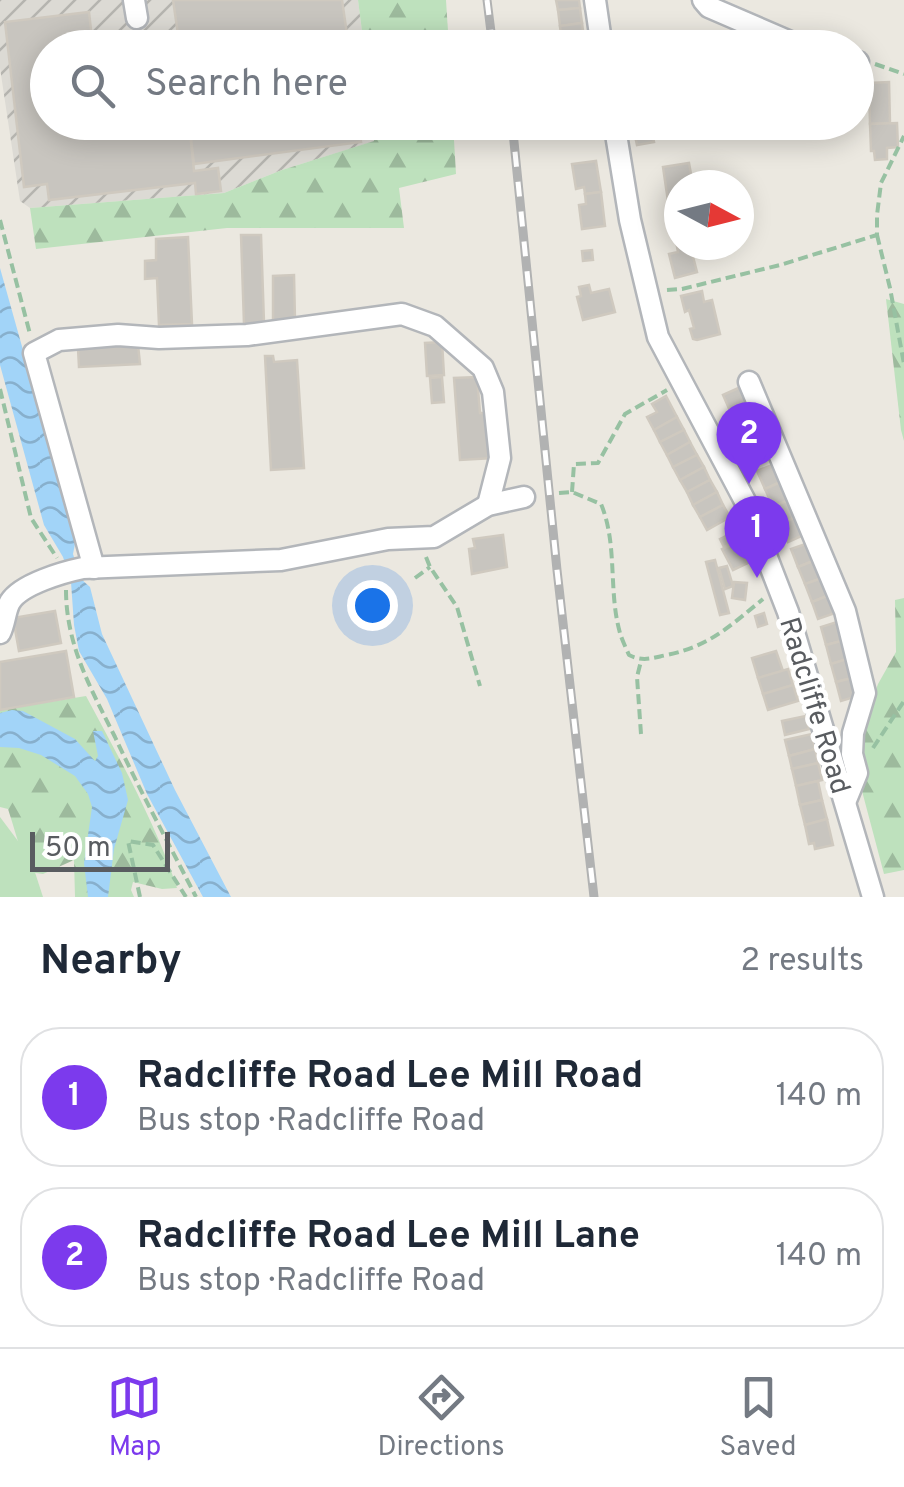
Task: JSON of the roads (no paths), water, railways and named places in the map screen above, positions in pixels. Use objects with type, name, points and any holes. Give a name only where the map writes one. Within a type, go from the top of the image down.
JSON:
[{"type":"street","points":[[595,0],[599,30]]},
{"type":"street","points":[[703,0],[710,7],[763,30]]},
{"type":"street","name":"Radcliffe Road","points":[[617,140],[630,220],[671,388],[745,501],[794,630],[874,897]]},
{"type":"street","points":[[76,572],[34,353],[59,340],[118,335],[160,338],[247,334],[402,314],[435,326],[484,368],[494,392],[500,458],[488,504]]},
{"type":"street","points":[[749,382],[845,611],[866,693],[853,733],[852,754],[857,773],[846,800]]},
{"type":"street","points":[[0,633],[10,602],[26,588],[76,572],[281,560],[388,539],[434,538],[488,504],[524,497]]},
{"type":"water","points":[[0,268],[76,539],[73,554],[81,579],[90,587],[102,634],[175,790],[231,897],[203,897],[147,794],[107,699],[79,651],[71,582],[63,557],[44,525],[0,365]]},
{"type":"water","points":[[23,711],[75,739],[95,761],[98,756],[93,731],[102,731],[122,773],[128,800],[114,849],[108,897],[88,897],[84,863],[92,807],[88,794],[75,776],[41,755],[0,747],[0,713]]},
{"type":"railway","points":[[487,0],[491,30]]},
{"type":"railway","points":[[514,140],[594,897]]},
{"type":"place","name":"Radcliffe Road Lee Mill Lane","points":[[749,484]]},
{"type":"place","name":"Radcliffe Road Lee Mill Road","points":[[757,578]]}]
